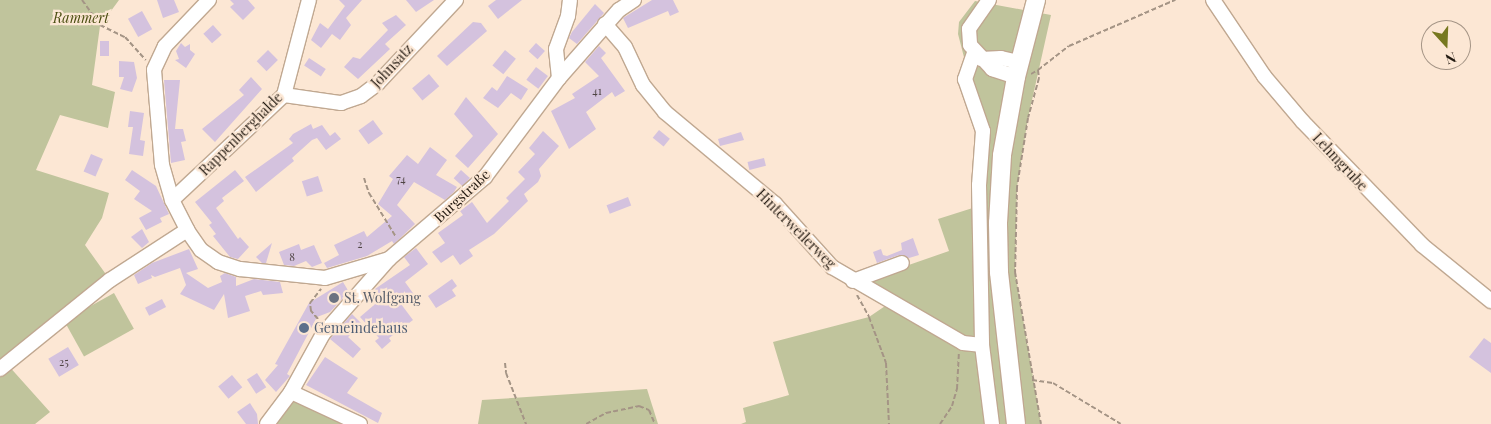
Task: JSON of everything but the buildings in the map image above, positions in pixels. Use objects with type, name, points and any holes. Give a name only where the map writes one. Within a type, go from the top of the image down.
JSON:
[{"type":"main road","points":[[1016,424],[1000,272],[998,223],[1002,155],[1017,71],[1038,3]]},
{"type":"street","points":[[209,0],[165,46],[154,70],[162,165],[172,200],[186,230],[201,250],[218,262],[240,269],[325,278],[389,259]]},
{"type":"street","name":"Rappenberghalde","points":[[172,200],[284,95],[310,0]]},
{"type":"street","name":"Johnsatz","points":[[284,95],[341,103],[361,96],[378,83],[456,0]]},
{"type":"street","points":[[559,78],[556,49],[568,16],[570,0]]},
{"type":"street","name":"Burgstraße","points":[[267,424],[291,392],[323,334],[389,259],[485,177],[559,78],[605,24],[634,0]]},
{"type":"street","points":[[989,0],[969,30],[970,45],[978,56],[1002,58],[1017,71]]},
{"type":"street","name":"Lehmgrube","points":[[1213,0],[1264,76],[1303,122],[1422,244],[1491,301]]},
{"type":"street","name":"Hinterweilerweg","points":[[605,24],[624,46],[643,85],[665,112],[775,204],[822,258],[851,280],[963,343],[982,345]]},
{"type":"street","points":[[978,56],[965,79],[983,131],[979,185],[982,345],[992,424]]},
{"type":"street","points":[[0,369],[110,280],[186,230]]},
{"type":"street","points":[[851,280],[902,263]]},
{"type":"street","points":[[291,392],[360,424]]},
{"type":"path","points":[[82,0],[100,26],[125,37],[154,70]]},
{"type":"path","points":[[1017,71],[1030,75],[1051,57],[1069,46],[1175,0]]},
{"type":"path","points":[[1038,70],[1039,78],[1028,118],[1017,188],[1015,272],[1041,424]]},
{"type":"path","points":[[364,178],[369,193],[403,247]]},
{"type":"path","points":[[851,280],[869,317],[886,363],[889,424]]},
{"type":"path","points":[[314,316],[310,303],[323,287]]},
{"type":"path","points":[[940,424],[952,406],[957,389],[959,354],[963,343]]},
{"type":"path","points":[[505,363],[506,373],[526,424]]},
{"type":"path","points":[[1032,380],[1053,384],[1121,424]]},
{"type":"path","points":[[586,424],[606,413],[640,406],[649,410],[655,424]]},
{"type":"green space","name":"Rammert","points":[[0,0],[119,0],[100,26],[92,85],[115,92],[108,128],[60,115],[36,170],[109,193],[102,218],[85,245],[110,280],[7,364],[50,412],[35,424],[0,424]]},
{"type":"green space","points":[[975,1],[1051,15],[1028,118],[1017,187],[1015,272],[1041,424],[741,424],[746,422],[743,408],[789,395],[773,342],[869,317],[891,302],[857,283],[949,251],[938,219],[979,206],[983,131],[958,34],[959,22]]},
{"type":"green space","points":[[114,293],[134,329],[84,356],[64,321]]},
{"type":"green space","points":[[647,389],[658,424],[478,424],[482,400]]},
{"type":"green space","points":[[291,392],[360,424],[267,424]]},
{"type":"place","name":"St. Wolfgang","points":[[334,298]]},
{"type":"place","name":"Gemeindehaus","points":[[304,328]]}]
